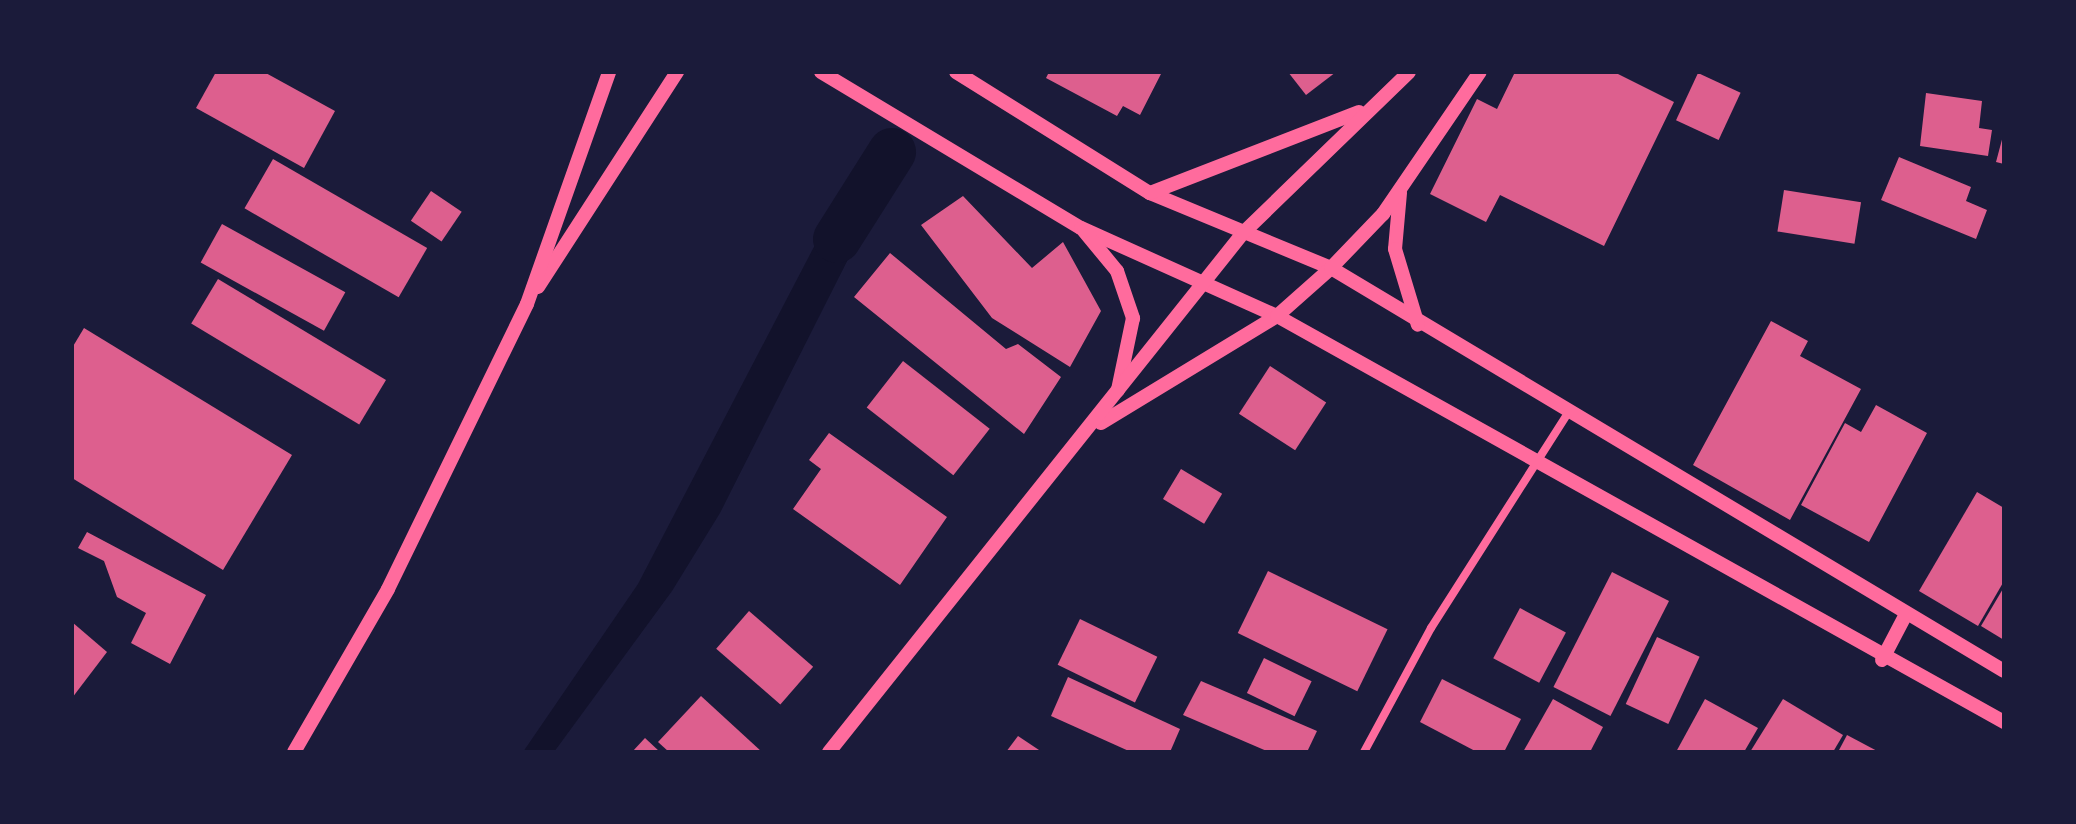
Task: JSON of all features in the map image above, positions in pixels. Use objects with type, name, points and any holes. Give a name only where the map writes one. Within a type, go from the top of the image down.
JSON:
[{"type":"street","points":[[294,752],[388,589],[527,304],[609,72]]},
{"type":"street","points":[[527,304],[677,72]]},
{"type":"street","points":[[821,72],[1081,228],[1209,281],[1277,316],[1538,461],[1882,660],[2004,722]]},
{"type":"street","points":[[956,72],[1150,193],[1331,268],[1418,325],[1570,410],[1905,616],[2004,671]]},
{"type":"street","points":[[829,752],[1093,428],[1243,233],[1363,110],[1409,72]]},
{"type":"street","points":[[1093,428],[1277,316],[1331,268],[1400,188],[1480,72]]},
{"type":"street","points":[[1150,193],[1363,110]]},
{"type":"street","points":[[1400,188],[1395,249],[1418,325]]},
{"type":"street","points":[[1081,228],[1117,271],[1133,318],[1113,402]]},
{"type":"street","points":[[1364,752],[1431,628],[1570,410]]},
{"type":"street","points":[[1882,660],[1905,616]]},
{"type":"shaded area","points":[[853,172],[882,192],[720,513],[672,591],[554,752],[523,752],[638,584]]},
{"type":"building","points":[[216,72],[264,72],[335,111],[304,168],[196,108]]},
{"type":"building","points":[[1049,72],[1162,72],[1140,115],[1123,106],[1117,116],[1046,78]]},
{"type":"building","points":[[1288,72],[1336,72],[1306,95]]},
{"type":"building","points":[[1515,72],[1614,72],[1674,102],[1604,246],[1500,195],[1486,222],[1430,194],[1477,99],[1497,109]]},
{"type":"building","points":[[1698,73],[1741,93],[1719,140],[1676,120]]},
{"type":"building","points":[[1926,93],[1982,101],[1979,128],[1992,130],[1988,156],[1920,146]]},
{"type":"building","points":[[2004,132],[2004,164],[1996,162]]},
{"type":"building","points":[[1899,157],[1971,187],[1966,201],[1987,210],[1976,239],[1881,200]]},
{"type":"building","points":[[273,159],[427,248],[399,297],[244,208]]},
{"type":"building","points":[[1784,190],[1861,202],[1854,244],[1777,231]]},
{"type":"building","points":[[431,191],[462,212],[442,242],[411,221]]},
{"type":"building","points":[[963,196],[1032,268],[1063,242],[1101,311],[1070,367],[992,318],[921,225]]},
{"type":"building","points":[[222,224],[345,292],[324,331],[201,262]]},
{"type":"building","points":[[890,253],[1006,349],[1018,344],[1061,377],[1024,434],[854,297]]},
{"type":"building","points":[[218,279],[386,380],[359,425],[191,324]]},
{"type":"building","points":[[1771,321],[1808,341],[1800,356],[1861,389],[1790,520],[1693,465]]},
{"type":"building","points":[[84,328],[292,455],[223,570],[72,478],[72,348]]},
{"type":"building","points":[[903,361],[990,429],[953,475],[867,407]]},
{"type":"building","points":[[1270,366],[1326,402],[1295,450],[1239,414]]},
{"type":"building","points":[[1876,405],[1927,433],[1869,542],[1801,505],[1845,423],[1861,432]]},
{"type":"building","points":[[829,433],[947,517],[900,585],[793,509],[821,469],[809,460]]},
{"type":"building","points":[[1181,469],[1222,494],[1204,524],[1163,499]]},
{"type":"building","points":[[1977,492],[2004,508],[2004,581],[1978,626],[1919,591]]},
{"type":"building","points":[[87,532],[206,595],[170,664],[131,643],[146,613],[117,597],[104,561],[78,548]]},
{"type":"building","points":[[1268,571],[1388,629],[1357,691],[1238,633]]},
{"type":"building","points":[[1612,572],[1669,601],[1610,716],[1553,687]]},
{"type":"building","points":[[2004,587],[2004,640],[1981,626]]},
{"type":"building","points":[[1520,608],[1566,632],[1539,683],[1493,658]]},
{"type":"building","points":[[749,611],[813,667],[780,705],[716,649]]},
{"type":"building","points":[[1080,619],[1157,657],[1135,703],[1058,665]]},
{"type":"building","points":[[72,622],[107,652],[72,698]]},
{"type":"building","points":[[1657,637],[1700,657],[1668,724],[1626,704]]},
{"type":"building","points":[[1264,658],[1312,681],[1295,716],[1247,693]]},
{"type":"building","points":[[1068,677],[1180,729],[1170,752],[1131,752],[1051,716]]},
{"type":"building","points":[[1442,679],[1521,719],[1504,752],[1477,752],[1420,722]]},
{"type":"building","points":[[1201,681],[1317,731],[1307,752],[1269,752],[1183,715]]},
{"type":"building","points":[[701,696],[762,752],[669,752],[658,742]]},
{"type":"building","points":[[1553,699],[1603,727],[1590,752],[1523,752]]},
{"type":"building","points":[[1705,699],[1758,728],[1744,752],[1676,752]]},
{"type":"building","points":[[1783,699],[1843,735],[1833,752],[1750,752]]},
{"type":"building","points":[[1847,735],[1879,752],[1838,752]]},
{"type":"building","points":[[1018,736],[1042,752],[1006,752]]},
{"type":"building","points":[[645,738],[660,752],[632,752]]},
{"type":"waterway","points":[[837,239],[892,152]]}]
